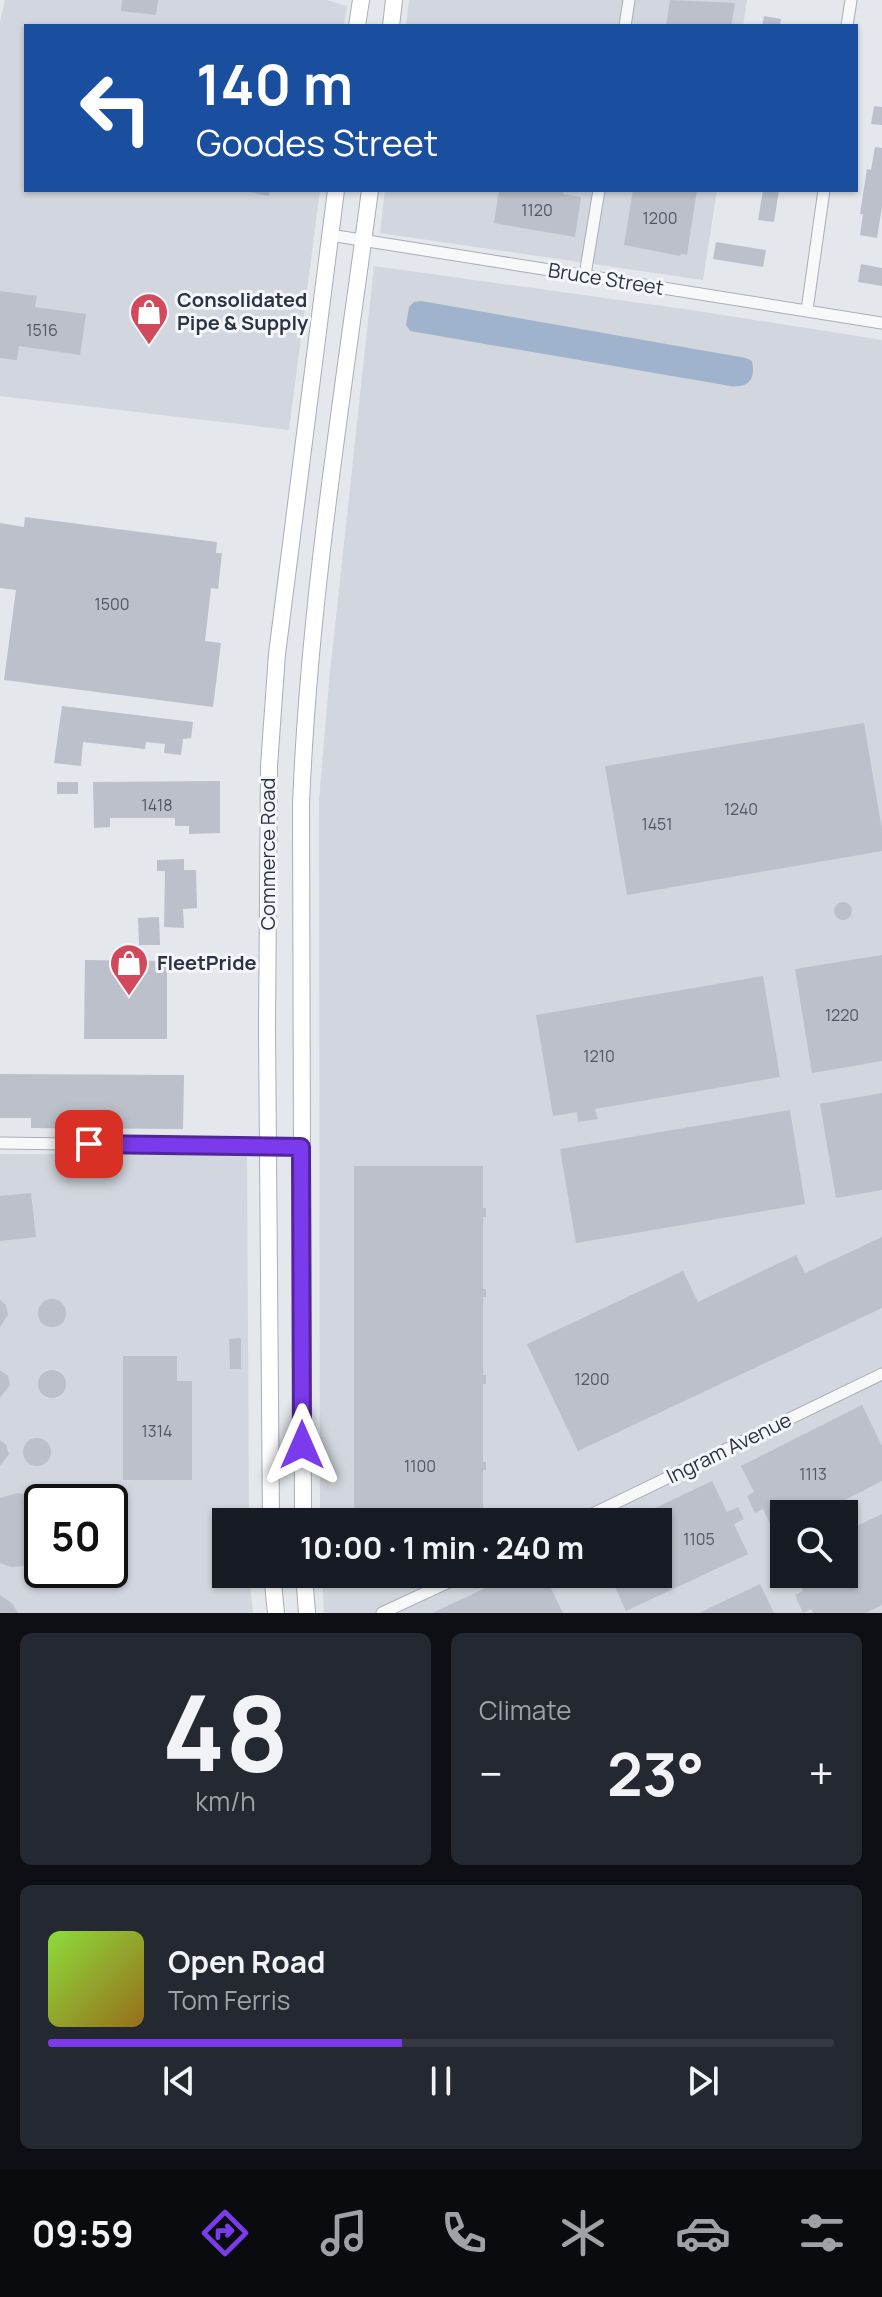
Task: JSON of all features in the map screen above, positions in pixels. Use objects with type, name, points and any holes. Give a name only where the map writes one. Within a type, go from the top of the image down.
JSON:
[{"type":"main road","points":[[357,24],[361,0]]},
{"type":"main road","points":[[391,24],[394,0]]},
{"type":"main road","name":"Commerce Road","points":[[271,1508],[268,1146],[270,747],[279,640],[336,192]]},
{"type":"main road","name":"Commerce Road","points":[[303,1508],[301,805],[314,628],[370,192]]},
{"type":"main road","points":[[273,1588],[276,1613]]},
{"type":"main road","points":[[305,1588],[307,1613]]},
{"type":"street","points":[[625,24],[629,0]]},
{"type":"street","points":[[847,24],[851,0]]},
{"type":"street","points":[[585,275],[599,192]]},
{"type":"street","points":[[807,310],[824,192]]},
{"type":"street","name":"Bruce Street","points":[[330,235],[882,323]]},
{"type":"street","points":[[0,1143],[301,1147]]},
{"type":"street","name":"Ingram Avenue","points":[[605,1508],[882,1374]]},
{"type":"street","points":[[382,1613],[436,1588]]},
{"type":"shaded area","points":[[5,0],[326,0],[347,6],[344,24],[24,24],[24,192],[320,192],[289,430],[0,396],[0,22]]},
{"type":"shaded area","points":[[409,0],[747,0],[743,24],[406,24]]},
{"type":"shaded area","points":[[385,192],[717,192],[703,280],[380,233]]},
{"type":"shaded area","points":[[374,266],[882,340],[882,1613],[324,1613],[323,1588],[672,1588],[672,1508],[320,1508],[319,800]]},
{"type":"shaded area","points":[[0,1154],[247,1155],[249,1508],[212,1508],[212,1588],[250,1588],[253,1613],[0,1613]]},
{"type":"water","points":[[421,301],[746,358],[752,361],[752,378],[742,386],[730,386],[410,331],[406,325],[409,307]]},
{"type":"building","points":[[122,0],[158,0],[156,15],[121,11]]},
{"type":"building","points":[[670,0],[735,3],[731,24],[666,24]]},
{"type":"building","points":[[764,16],[781,19],[780,24],[762,24]]},
{"type":"building","points":[[874,106],[882,107],[882,125],[871,124]]},
{"type":"building","points":[[875,147],[882,148],[882,207],[877,238],[860,235],[867,169],[871,170]]},
{"type":"building","points":[[248,192],[270,192],[269,196]]},
{"type":"building","points":[[499,192],[564,192],[581,197],[575,237],[494,223]]},
{"type":"building","points":[[633,192],[697,192],[687,255],[624,245]]},
{"type":"building","points":[[763,192],[779,192],[774,222],[758,220]]},
{"type":"building","points":[[716,242],[766,250],[763,267],[713,259]]},
{"type":"building","points":[[861,264],[882,268],[882,286],[858,282]]},
{"type":"building","points":[[0,291],[37,296],[35,307],[86,314],[80,355],[19,346],[17,360],[0,358]]},
{"type":"building","points":[[25,517],[217,542],[216,553],[222,553],[218,589],[211,588],[205,641],[221,643],[213,707],[4,680],[16,590],[0,588],[0,523],[24,527]]},
{"type":"building","points":[[62,706],[193,722],[191,738],[183,739],[181,755],[164,753],[165,744],[146,742],[145,749],[83,742],[81,766],[54,763]]},
{"type":"building","points":[[864,723],[882,830],[882,851],[627,895],[605,766]]},
{"type":"building","points":[[220,781],[220,833],[189,834],[189,826],[175,826],[175,818],[110,818],[110,827],[94,828],[93,782]]},
{"type":"building","points":[[57,782],[78,782],[78,794],[57,794]]},
{"type":"building","points":[[184,859],[184,870],[196,870],[197,908],[183,909],[184,928],[164,927],[165,871],[157,871],[157,860]]},
{"type":"building","points":[[843,902],[852,911],[843,920],[834,911]]},
{"type":"building","points":[[159,917],[160,945],[139,945],[138,918]]},
{"type":"building","points":[[882,955],[882,1061],[812,1073],[795,969]]},
{"type":"building","points":[[85,960],[167,961],[167,1039],[84,1039]]},
{"type":"building","points":[[763,976],[780,1077],[595,1109],[598,1119],[578,1122],[577,1112],[553,1116],[536,1015]]},
{"type":"building","points":[[0,1074],[184,1075],[183,1129],[31,1128],[31,1118],[0,1118]]},
{"type":"building","points":[[882,1093],[882,1190],[836,1198],[820,1104]]},
{"type":"building","points":[[790,1110],[805,1204],[576,1243],[560,1149]]},
{"type":"building","points":[[354,1166],[483,1166],[483,1208],[486,1208],[486,1217],[483,1217],[483,1289],[486,1289],[486,1297],[483,1297],[483,1375],[486,1375],[486,1384],[483,1384],[483,1462],[486,1462],[486,1470],[483,1470],[483,1508],[354,1508]]},
{"type":"building","points":[[31,1193],[36,1237],[0,1241],[0,1196]]},
{"type":"building","points":[[882,1237],[882,1308],[578,1451],[527,1344],[683,1271],[698,1302],[796,1255],[805,1273]]},
{"type":"building","points":[[52,1299],[62,1303],[66,1313],[62,1323],[52,1327],[42,1323],[38,1313],[42,1303]]},
{"type":"building","points":[[0,1300],[6,1305],[8,1315],[0,1327]]},
{"type":"building","points":[[241,1338],[241,1369],[230,1369],[229,1339]]},
{"type":"building","points":[[123,1356],[177,1356],[177,1381],[192,1381],[192,1480],[123,1480]]},
{"type":"building","points":[[0,1370],[8,1376],[10,1385],[0,1398]]},
{"type":"building","points":[[52,1370],[62,1374],[66,1384],[62,1394],[52,1398],[42,1394],[38,1384],[42,1374]]},
{"type":"building","points":[[862,1405],[882,1446],[882,1481],[845,1500],[770,1500],[770,1523],[763,1509],[755,1513],[747,1496],[754,1492],[741,1466]]},
{"type":"building","points":[[37,1438],[47,1442],[51,1452],[47,1462],[37,1466],[27,1462],[23,1452],[27,1442]]},
{"type":"building","points":[[0,1440],[9,1454],[0,1466]]},
{"type":"building","points":[[712,1481],[727,1512],[738,1507],[744,1519],[734,1524],[748,1554],[626,1611],[615,1588],[672,1588],[672,1508],[655,1508]]},
{"type":"building","points":[[24,1494],[23,1566],[11,1567],[0,1563],[0,1498]]},
{"type":"building","points":[[882,1514],[882,1605],[866,1613],[813,1613],[811,1609],[803,1613],[795,1595],[803,1591],[802,1588],[858,1588],[858,1525]]},
{"type":"building","points":[[760,1584],[774,1613],[699,1613]]},
{"type":"building","points":[[486,1588],[551,1588],[563,1613],[432,1613]]},
{"type":"building","points":[[0,1595],[12,1603],[18,1613],[0,1613]]},
{"type":"place","name":"Consolidated Pipe & Supply","points":[[149,346]]},
{"type":"place","name":"FleetPride","points":[[129,997]]},
{"type":"route","points":[[89,1144],[301,1147],[302,1445]]}]
